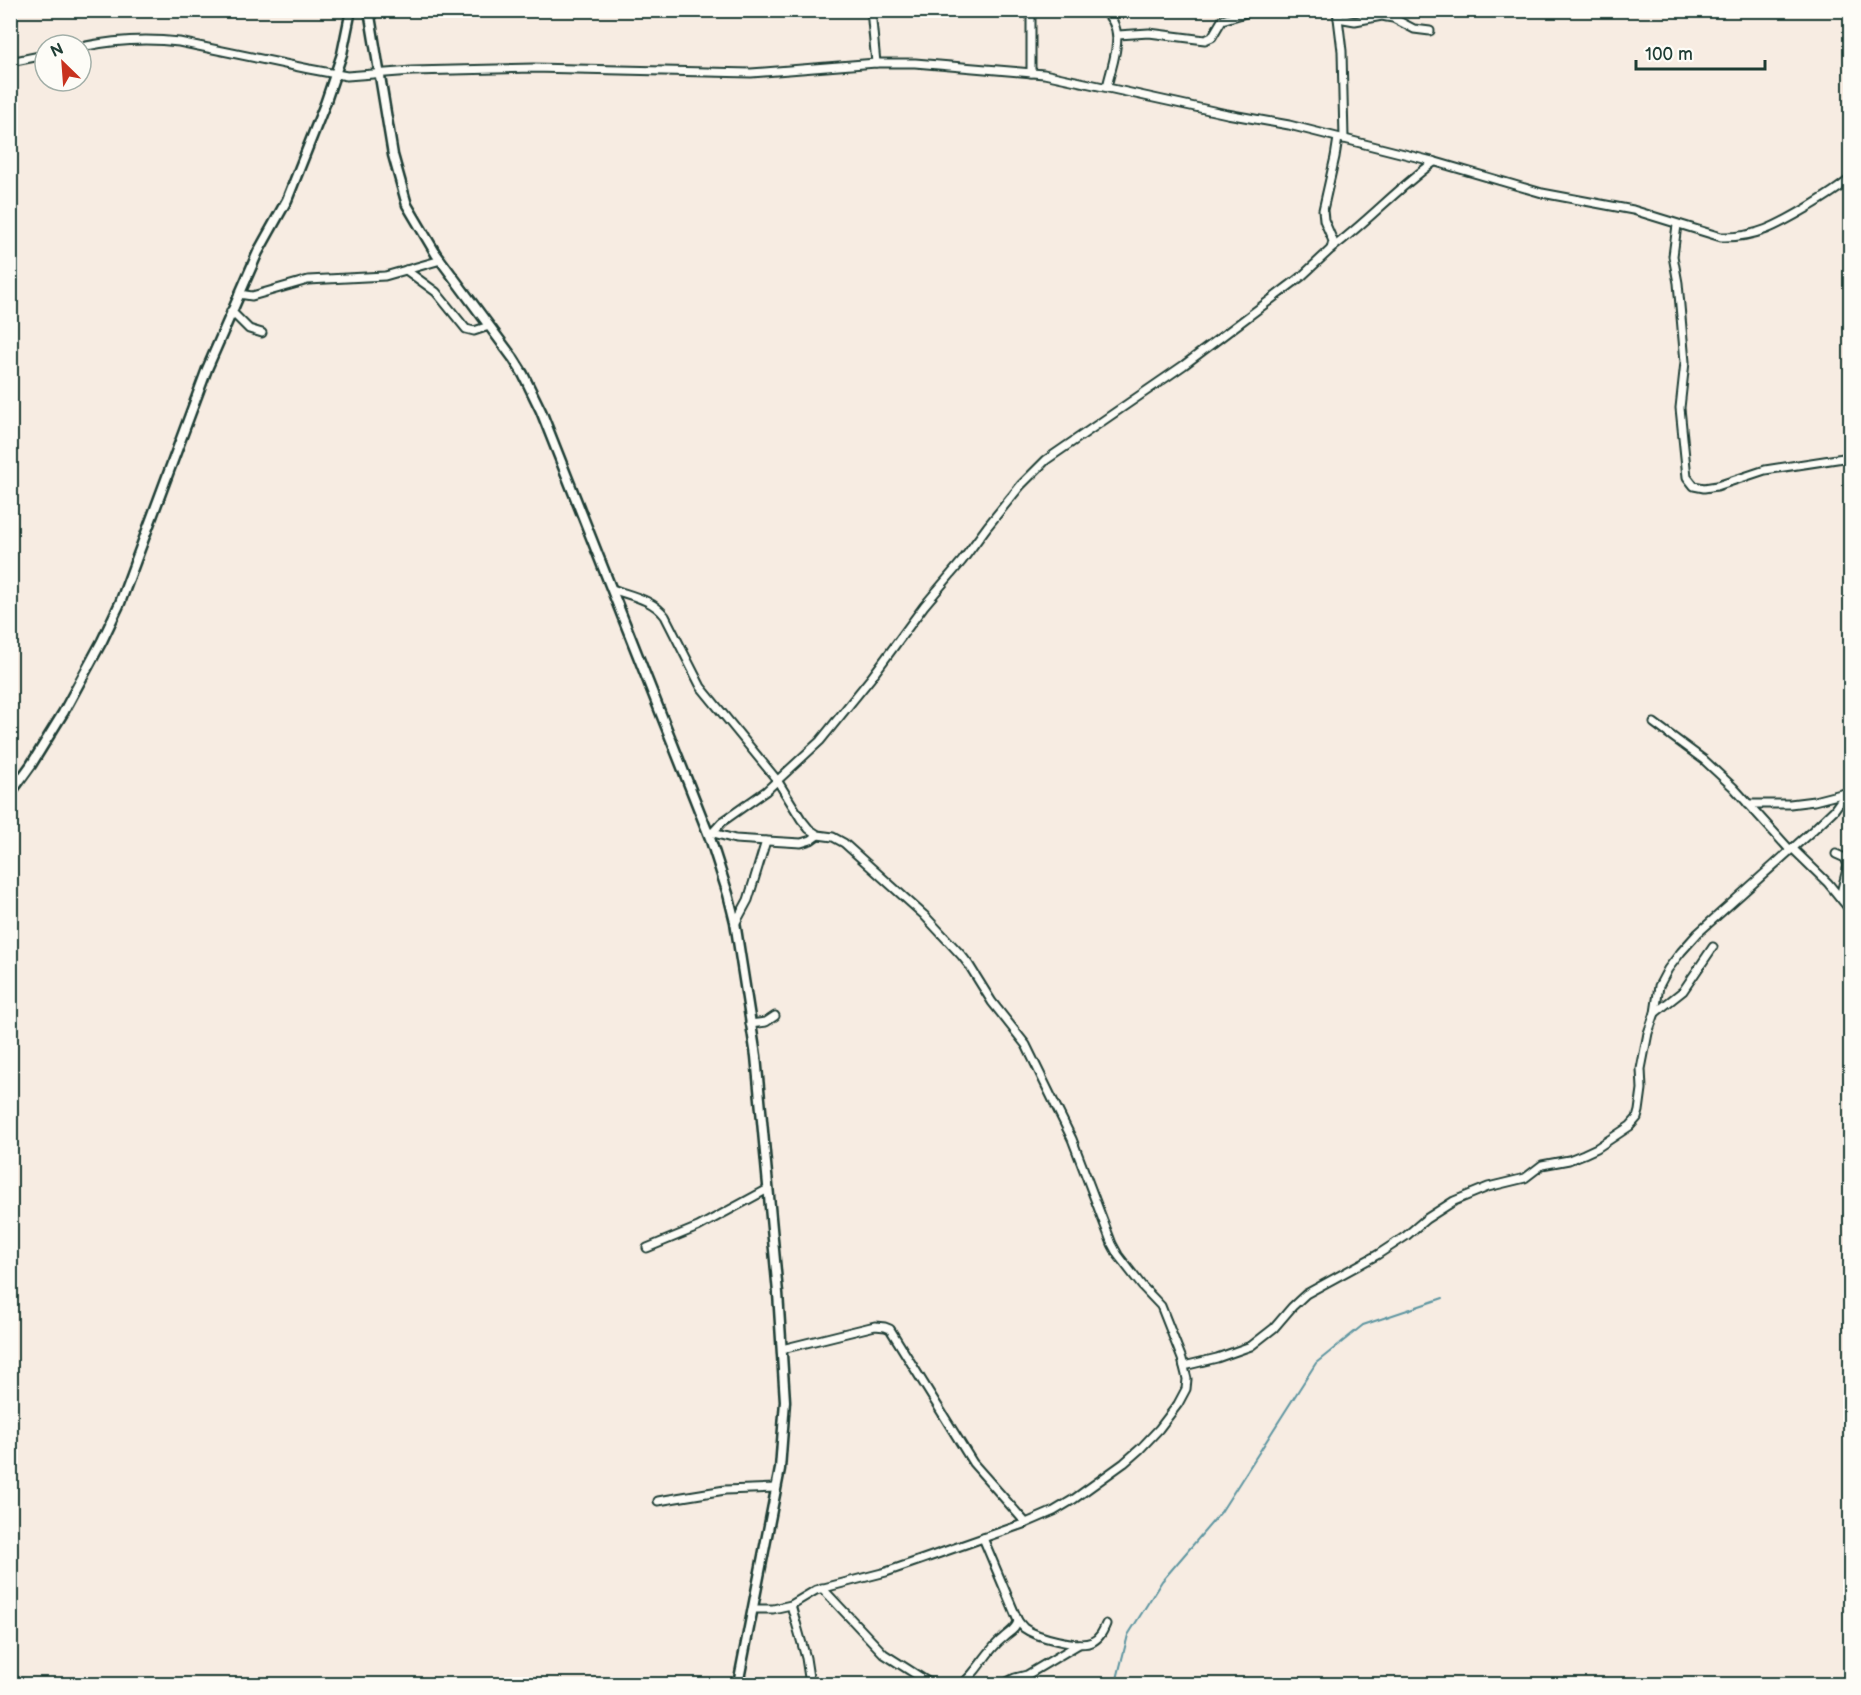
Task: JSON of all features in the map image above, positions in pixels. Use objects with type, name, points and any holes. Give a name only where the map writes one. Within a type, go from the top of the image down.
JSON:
[{"type":"street","points":[[10,794],[63,713],[120,603],[183,431],[231,311],[258,252],[287,200],[336,75],[351,10]]},
{"type":"street","points":[[369,10],[393,155],[407,205],[441,260],[523,374],[541,411],[710,833],[735,924],[756,1056],[785,1401],[780,1469],[738,1684]]},
{"type":"street","points":[[871,10],[876,63]]},
{"type":"street","points":[[1031,10],[1031,73]]},
{"type":"street","points":[[1102,10],[1111,18],[1118,35],[1107,87]]},
{"type":"street","points":[[1118,35],[1149,33],[1208,40],[1214,35],[1222,20],[1256,10]]},
{"type":"street","points":[[1331,249],[1333,241],[1324,220],[1323,210],[1341,138],[1343,70],[1337,14],[1355,21],[1394,18],[1414,29],[1430,31]]},
{"type":"street","points":[[93,45],[123,41],[179,42],[347,76],[533,68],[751,73],[876,63],[915,63],[1044,74],[1227,114],[1289,125],[1434,162],[1542,193],[1633,210],[1721,237],[1757,234],[1778,225],[1851,179]]},
{"type":"street","points":[[10,62],[33,57]]},
{"type":"street","points":[[710,833],[766,791],[820,741],[991,522],[1021,485],[1046,460],[1184,365],[1302,276],[1402,187],[1434,162]]},
{"type":"street","points":[[1677,225],[1673,256],[1678,283],[1684,362],[1680,408],[1687,477],[1694,486],[1704,488],[1765,470],[1851,457]]},
{"type":"street","points":[[238,294],[247,296],[270,292],[308,280],[385,276],[441,260]]},
{"type":"street","points":[[406,270],[436,292],[466,329],[474,331],[489,326]]},
{"type":"street","points":[[231,311],[249,329],[262,333]]},
{"type":"street","points":[[612,589],[650,602],[660,609],[701,687],[777,780],[809,829],[818,835],[833,837],[844,843],[924,915],[969,965],[992,1002],[1022,1039],[1035,1061],[1072,1139],[1112,1244],[1142,1286],[1161,1306],[1187,1379],[1186,1389],[1178,1404],[1140,1449],[1124,1463],[1054,1510],[1026,1523],[886,1572],[822,1588],[791,1605],[773,1610],[753,1609]]},
{"type":"street","points":[[1654,723],[1704,760],[1733,787],[1851,910]]},
{"type":"street","points":[[1748,804],[1815,801],[1849,791]]},
{"type":"street","points":[[1184,1366],[1251,1346],[1274,1328],[1306,1294],[1377,1255],[1454,1201],[1488,1187],[1525,1178],[1542,1165],[1569,1160],[1584,1154],[1630,1126],[1637,1118],[1639,1111],[1642,1089],[1641,1069],[1648,1033],[1655,1013],[1659,986],[1668,969],[1707,925],[1834,810],[1849,791]]},
{"type":"street","points":[[710,833],[735,839],[801,843],[818,835]]},
{"type":"street","points":[[735,924],[748,900],[766,841]]},
{"type":"street","points":[[1836,854],[1845,858],[1848,866],[1840,897]]},
{"type":"street","points":[[1655,1013],[1683,991],[1713,947]]},
{"type":"street","points":[[750,1024],[766,1022],[775,1016]]},
{"type":"street","points":[[647,1248],[698,1227],[768,1189]]},
{"type":"street","points":[[782,1349],[875,1326],[890,1329],[973,1463],[1026,1523]]},
{"type":"street","points":[[658,1501],[725,1490],[776,1488]]},
{"type":"street","points":[[983,1538],[1023,1628],[1050,1639],[1079,1644]]},
{"type":"street","points":[[822,1588],[884,1654],[930,1684]]},
{"type":"street","points":[[791,1605],[806,1658],[810,1684]]},
{"type":"street","points":[[962,1684],[997,1642],[1015,1628],[1018,1621]]},
{"type":"street","points":[[1003,1684],[1028,1675],[1079,1644],[1094,1641],[1106,1624]]},
{"type":"waterway","points":[[1112,1684],[1117,1679],[1128,1635],[1162,1581],[1221,1512],[1316,1363],[1363,1325],[1443,1298]]}]
